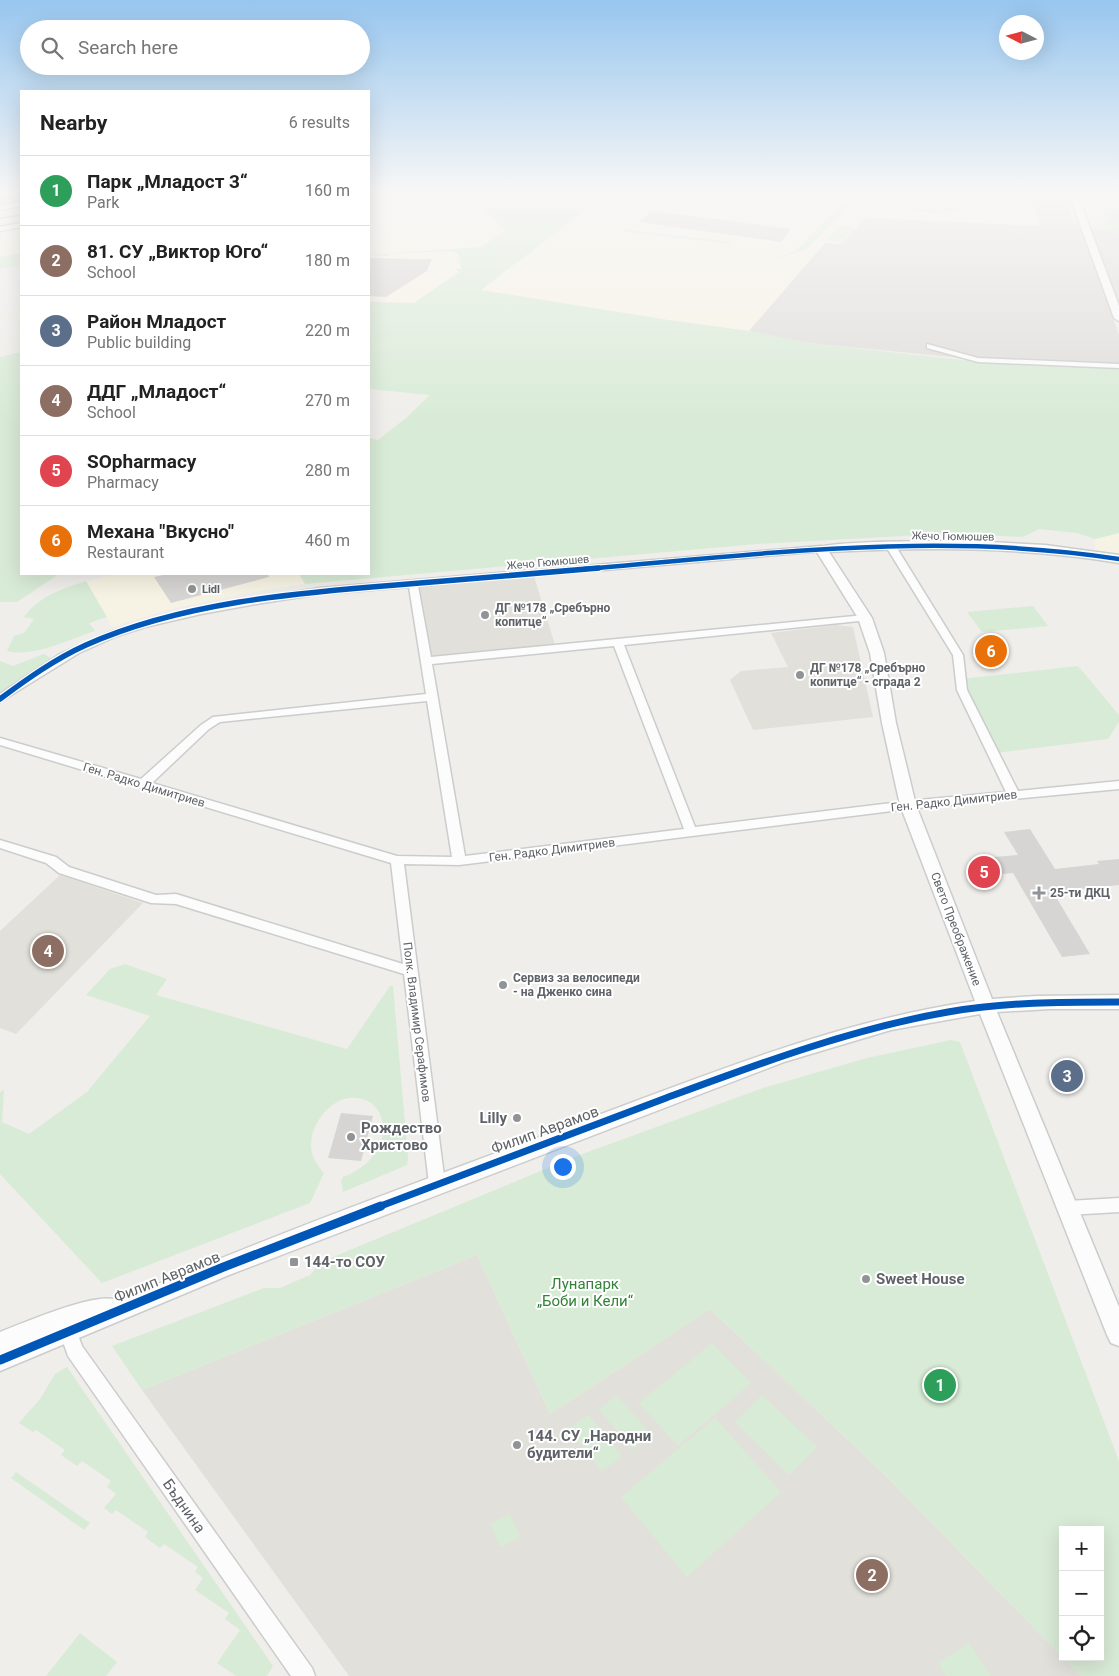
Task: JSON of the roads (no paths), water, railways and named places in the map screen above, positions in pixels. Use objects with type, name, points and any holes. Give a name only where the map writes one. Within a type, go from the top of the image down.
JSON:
[{"type":"street","points":[[1101,269],[1119,318]]},
{"type":"street","points":[[930,346],[978,360],[1119,366]]},
{"type":"street","points":[[890,545],[958,655],[962,690],[1014,795]]},
{"type":"street","name":"Жечо Гюмюшев","points":[[0,700],[26,680],[61,659],[87,645],[120,632],[164,620],[243,603],[320,591],[821,549],[890,545],[993,546],[1099,555],[1119,559]]},
{"type":"street","name":"Свето Преображение","points":[[821,549],[864,618],[877,654],[889,723],[908,805],[986,1006],[1119,1335]]},
{"type":"street","points":[[413,583],[459,861]]},
{"type":"street","points":[[426,661],[864,618]]},
{"type":"street","points":[[618,642],[690,832]]},
{"type":"street","points":[[143,784],[205,727],[217,719],[432,697]]},
{"type":"street","name":"Ген. Радко Димитриев","points":[[0,742],[397,860],[459,861],[908,805],[1119,784]]},
{"type":"street","points":[[0,844],[51,860],[64,870],[156,900],[176,900],[394,967],[411,970]]},
{"type":"street","name":"Полк. Владимир Серафимов","points":[[397,860],[437,1184]]},
{"type":"street","name":"Филип Аврамов","points":[[0,1360],[69,1333],[148,1297],[437,1184],[821,1042],[896,1021],[986,1006],[1119,1002]]},
{"type":"street","points":[[1068,1208],[1119,1205]]},
{"type":"street","name":"Филип Аврамов","points":[[0,1343],[67,1317],[148,1297]]},
{"type":"street","name":"Бъднина","points":[[69,1333],[77,1354],[304,1676]]},
{"type":"place","name":"Lidl","points":[[192,589]]},
{"type":"place","name":"ДГ №178 „Сребърно копитце“","points":[[485,615]]},
{"type":"place","name":"Механа \"Вкусно\"","points":[[991,651]]},
{"type":"place","name":"ДГ №178 „Сребърно копитце“ - сграда 2","points":[[800,675]]},
{"type":"place","name":"SOpharmacy","points":[[984,872]]},
{"type":"place","name":"25-ти ДКЦ","points":[[1039,893]]},
{"type":"place","name":"ДДГ „Младост“","points":[[48,951]]},
{"type":"place","name":"Сервиз за велосипеди - на Дженко сина","points":[[503,985]]},
{"type":"place","name":"Район Младост","points":[[1067,1076]]},
{"type":"place","name":"Lilly","points":[[517,1118]]},
{"type":"place","name":"Рождество Христово","points":[[351,1137]]},
{"type":"place","name":"144-то СОУ","points":[[294,1262]]},
{"type":"place","name":"Sweet House","points":[[866,1279]]},
{"type":"place","name":"Парк „Младост 3“","points":[[940,1385]]},
{"type":"place","name":"144. СУ „Народни будители“","points":[[517,1445]]},
{"type":"place","name":"81. СУ „Виктор Юго“","points":[[872,1575]]},
{"type":"park label","name":"Лунапарк „Боби и Кели“","points":[[585,1292]]}]
